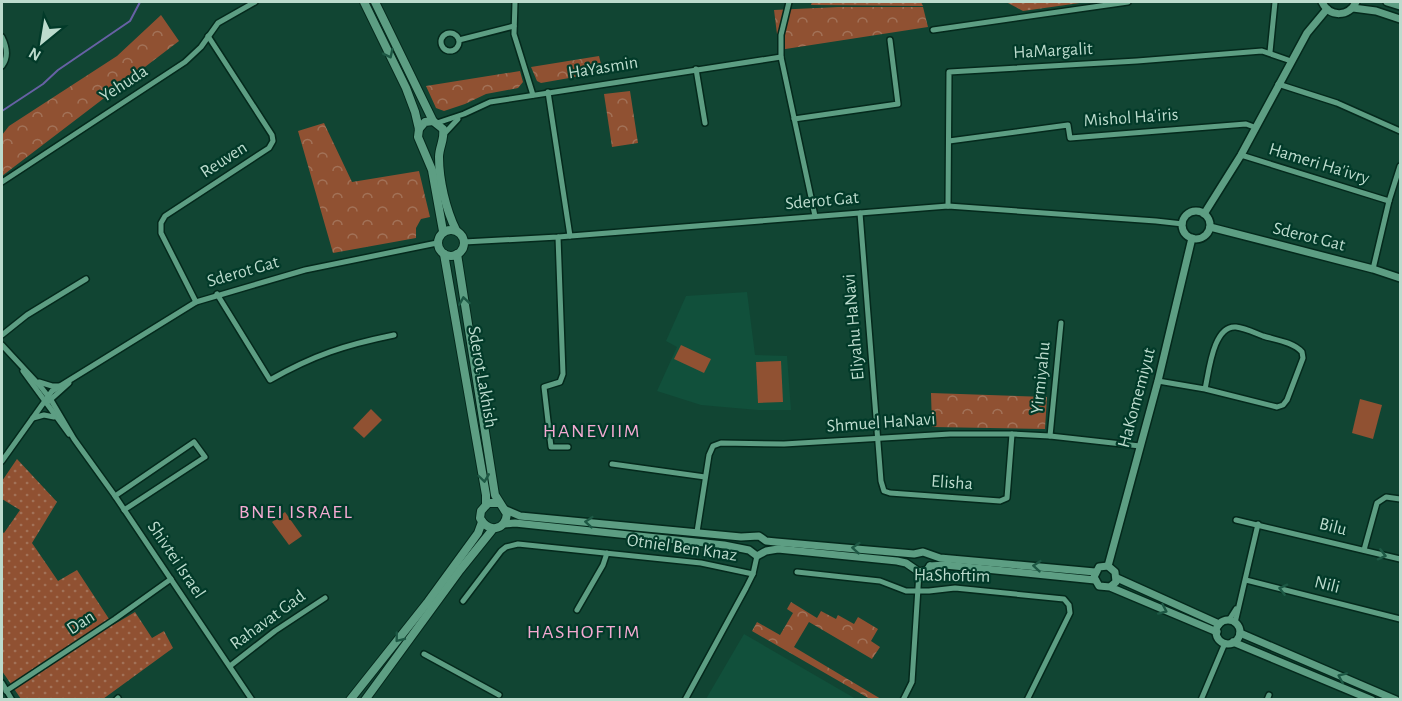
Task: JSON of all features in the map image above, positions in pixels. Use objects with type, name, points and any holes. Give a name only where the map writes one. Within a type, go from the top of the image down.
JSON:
[{"type":"main road","points":[[364,2],[415,111],[419,129],[418,137],[432,170],[443,231],[437,243],[438,248],[449,256],[457,254],[463,249],[464,242],[456,230],[440,170],[439,158],[443,138],[375,2]]},
{"type":"main road","points":[[419,129],[425,122],[435,122]]},
{"type":"main road","points":[[422,144],[435,147],[443,138]]},
{"type":"main road","points":[[443,231],[456,230]]},
{"type":"main road","name":"Sderot Lakhish","points":[[444,254],[473,411],[486,504]]},
{"type":"main road","name":"Sderot Lakhish","points":[[457,254],[495,495],[499,503]]},
{"type":"main road","points":[[350,699],[478,533],[482,522],[481,511],[486,504],[499,503],[506,510],[507,518],[504,524],[493,529],[460,570],[366,699]]},
{"type":"main road","points":[[482,522],[493,529]]},
{"type":"street","name":"Yehuda","points":[[2,182],[185,62],[201,47],[218,23],[255,2]]},
{"type":"street","points":[[515,2],[514,26],[518,51],[533,95]]},
{"type":"street","points":[[789,2],[781,35],[780,57],[815,216]]},
{"type":"street","points":[[933,30],[1128,2]]},
{"type":"street","points":[[1270,52],[1275,2]]},
{"type":"street","points":[[1322,2],[1327,9],[1340,14],[1355,5],[1401,19]]},
{"type":"street","points":[[1387,2],[1401,6]]},
{"type":"street","points":[[1204,214],[1241,154],[1313,24],[1327,9]]},
{"type":"street","points":[[459,40],[514,26]]},
{"type":"street","name":"Reuven","points":[[196,302],[161,233],[161,223],[165,216],[269,148],[273,141],[272,135],[208,36]]},
{"type":"street","points":[[2,37],[7,53],[2,66]]},
{"type":"street","points":[[794,119],[898,104],[890,40]]},
{"type":"street","name":"HaMargalit","points":[[948,206],[949,72],[1270,52],[1292,61]]},
{"type":"street","name":"HaYasmin","points":[[435,122],[464,114],[490,102],[780,57]]},
{"type":"street","points":[[696,69],[705,123]]},
{"type":"street","points":[[1278,84],[1337,103],[1401,130]]},
{"type":"street","points":[[548,92],[570,236]]},
{"type":"street","name":"HaYasmin","points":[[443,138],[453,122],[464,114]]},
{"type":"street","name":"Mishol Ha'iris","points":[[949,141],[1068,126],[1070,138],[1246,124],[1254,127]]},
{"type":"street","name":"Hameri Ha'ivry","points":[[1241,154],[1389,201]]},
{"type":"street","points":[[1373,268],[1389,201],[1401,166]]},
{"type":"street","name":"Sderot Gat","points":[[464,242],[558,237],[948,206],[1183,224]]},
{"type":"street","points":[[1198,212],[1204,214],[1209,219],[1210,227],[1203,237],[1192,238],[1185,233],[1183,224],[1186,216],[1198,212]]},
{"type":"street","name":"Eliyahu HaNavi","points":[[860,213],[879,438]]},
{"type":"street","name":"Sderot Gat","points":[[1210,227],[1373,268],[1401,278]]},
{"type":"street","points":[[558,237],[563,374],[560,382],[544,387],[551,447],[568,447]]},
{"type":"street","name":"HaKomemiyut","points":[[1108,566],[1158,381],[1192,238]]},
{"type":"street","name":"Sderot Gat","points":[[48,400],[60,385],[196,302],[305,270],[437,243]]},
{"type":"street","points":[[2,335],[27,315],[86,279]]},
{"type":"street","points":[[218,294],[270,381],[295,366],[331,350],[394,335]]},
{"type":"street","name":"Yirmiyahu","points":[[1050,436],[1061,323]]},
{"type":"street","points":[[1158,381],[1205,389],[1277,407],[1283,405],[1287,400],[1303,358],[1302,352],[1293,345],[1237,327],[1226,329],[1217,341],[1205,389]]},
{"type":"street","name":"Shivtei Israel","points":[[2,345],[35,380],[252,699]]},
{"type":"street","name":"Shivtei Israel","points":[[14,358],[48,400],[54,417],[74,439]]},
{"type":"street","name":"Sderot Gat","points":[[48,400],[75,377]]},
{"type":"street","points":[[35,380],[52,386],[60,385]]},
{"type":"street","points":[[2,461],[32,418],[48,400]]},
{"type":"street","points":[[32,418],[40,415],[54,417]]},
{"type":"street","name":"Shmuel HaNavi","points":[[697,532],[705,477],[713,446],[721,443],[784,444],[950,434],[1012,434],[1140,446]]},
{"type":"street","name":"Elisha","points":[[879,438],[881,481],[884,491],[1000,501],[1007,498],[1012,434]]},
{"type":"street","points":[[115,495],[194,442],[205,457],[124,510]]},
{"type":"street","points":[[612,464],[705,477]]},
{"type":"street","points":[[1364,550],[1377,503],[1386,497],[1401,499]]},
{"type":"street","points":[[506,510],[520,516],[759,537],[766,540],[768,545],[766,552],[757,556]]},
{"type":"street","name":"Bilu","points":[[1236,520],[1401,559]]},
{"type":"street","points":[[504,524],[515,523],[724,545],[749,550],[757,556]]},
{"type":"street","points":[[1232,621],[1246,580],[1258,524]]},
{"type":"street","points":[[749,550],[749,542],[752,538]]},
{"type":"street","name":"HaShoftim","points":[[766,540],[914,554]]},
{"type":"street","name":"Otniel Ben Knaz","points":[[463,601],[501,551],[510,545],[518,544],[701,563],[753,574]]},
{"type":"street","name":"HaShoftim","points":[[766,552],[778,549],[791,550],[897,561],[911,566]]},
{"type":"street","points":[[923,552],[931,560],[930,566],[927,570],[919,572],[911,566],[911,560],[914,554],[923,552]]},
{"type":"street","name":"Otniel Ben Knaz","points":[[577,610],[603,565],[607,553]]},
{"type":"street","name":"HaShoftim","points":[[928,555],[1095,576]]},
{"type":"street","points":[[685,699],[753,574],[757,556]]},
{"type":"street","name":"HaShoftim","points":[[930,566],[1095,576]]},
{"type":"street","points":[[1217,633],[1110,587],[1099,586],[1095,576],[1099,567],[1108,566],[1115,572],[1117,578],[1219,624],[1232,621]]},
{"type":"street","name":"HaShoftim","points":[[798,572],[880,580],[899,590],[955,588],[1059,598],[1069,605],[1070,613],[1027,699]]},
{"type":"street","points":[[903,699],[912,682],[919,572]]},
{"type":"street","points":[[1110,587],[1117,578]]},
{"type":"street","name":"Dan","points":[[6,691],[171,579]]},
{"type":"street","name":"Nili","points":[[1246,580],[1401,619]]},
{"type":"street","name":"Rahavat Gad","points":[[230,666],[275,631],[325,598]]},
{"type":"street","points":[[1232,621],[1240,633],[1396,699]]},
{"type":"street","points":[[1219,624],[1217,633],[1219,639],[1372,699]]},
{"type":"street","points":[[1202,699],[1229,643],[1238,638],[1240,633]]},
{"type":"street","points":[[424,654],[499,695]]},
{"type":"street","points":[[2,683],[12,699]]},
{"type":"shaded area","points":[[747,292],[755,355],[787,356],[791,410],[758,410],[701,405],[657,391],[677,347],[666,341],[686,296]]},
{"type":"shaded area","points":[[744,634],[856,699],[706,699]]},
{"type":"green space","points":[[812,2],[921,2],[923,6],[811,5]]},
{"type":"green space","points":[[1006,2],[1087,2],[1023,11]]},
{"type":"green space","points":[[923,7],[928,27],[779,50],[774,10]]},
{"type":"green space","points":[[161,15],[179,41],[2,176],[2,135],[9,126],[117,56]]},
{"type":"green space","points":[[599,56],[603,72],[541,83],[537,81],[531,67]]},
{"type":"green space","points":[[520,71],[523,82],[518,88],[486,94],[444,111],[436,108],[426,86]]},
{"type":"green space","points":[[630,91],[638,143],[612,147],[604,94]]},
{"type":"green space","points":[[324,123],[352,182],[419,171],[430,217],[421,219],[416,228],[416,238],[333,253],[298,131]]},
{"type":"green space","points":[[681,345],[711,359],[704,373],[674,359]]},
{"type":"green space","points":[[781,361],[783,402],[758,403],[756,362]]},
{"type":"green space","points":[[931,393],[1047,397],[1045,429],[932,427]]},
{"type":"green space","points":[[1360,399],[1382,405],[1373,439],[1352,433]]},
{"type":"green space","points":[[371,409],[382,420],[364,438],[353,428]]},
{"type":"green space","points":[[17,459],[57,502],[32,543],[58,581],[77,570],[113,625],[135,612],[152,638],[164,631],[173,648],[103,699],[21,699],[2,671],[2,532],[4,533],[20,510],[2,499],[2,481]]},
{"type":"green space","points":[[285,512],[302,536],[289,545],[272,522]]},
{"type":"green space","points":[[791,602],[817,618],[821,611],[836,619],[838,615],[854,624],[858,617],[878,629],[871,641],[880,647],[872,659],[809,622],[794,647],[881,699],[870,699],[752,631],[757,622],[780,635],[793,613],[787,609]]},
{"type":"waterway","points":[[2,111],[130,21],[140,2]]},
{"type":"district","name":"HANEVIIM","points":[[592,431]]},
{"type":"district","name":"BNEI ISRAEL","points":[[296,512]]},
{"type":"district","name":"HASHOFTIM","points":[[584,632]]}]
